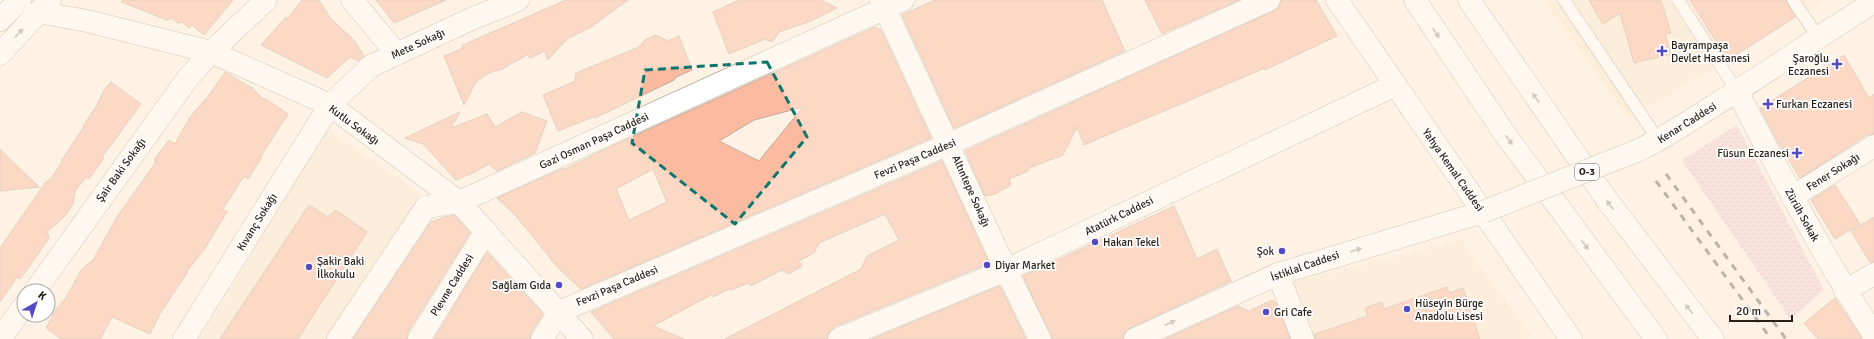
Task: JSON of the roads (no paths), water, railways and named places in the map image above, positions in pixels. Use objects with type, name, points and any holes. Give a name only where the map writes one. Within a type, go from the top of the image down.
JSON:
[{"type":"main road","name":"Şair Baki Sokağı","points":[[41,283],[188,78],[211,52],[266,0]]},
{"type":"main road","points":[[352,0],[397,54]]},
{"type":"main road","name":"Mete Sokağı","points":[[330,106],[371,66],[469,20],[518,0]]},
{"type":"main road","name":"Fevzi Paşa Caddesi","points":[[559,312],[949,144],[1269,0]]},
{"type":"main road","name":"Yahya Kemal Caddesi","points":[[1337,0],[1571,339]]},
{"type":"main road","points":[[1415,0],[1449,54],[1511,144],[1656,339]]},
{"type":"main road","name":"O-3","points":[[1469,0],[1607,200],[1713,339]]},
{"type":"main road","name":"Kutlu Sokağı","points":[[17,1],[44,6],[87,21],[211,52],[330,106],[459,202],[582,339]]},
{"type":"main road","points":[[0,20],[17,1]]},
{"type":"main road","name":"Kenar Caddesi","points":[[1483,212],[1658,141],[1737,92],[1818,37],[1874,2]]},
{"type":"main road","name":"Altıntepe Sokağı","points":[[890,3],[949,144],[1006,270],[1040,339]]},
{"type":"main road","name":"Gazi Osman Paşa Caddesi","points":[[338,339],[426,207],[459,202],[890,3]]},
{"type":"main road","points":[[0,54],[44,6]]},
{"type":"main road","name":"Atatürk Caddesi","points":[[839,339],[1006,270],[1395,85]]},
{"type":"main road","name":"Zürüh Sokak","points":[[1737,92],[1792,198],[1845,291],[1874,334]]},
{"type":"main road","name":"Kıvanç Sokağı","points":[[184,339],[330,106]]},
{"type":"main road","name":"Fener Sokağı","points":[[1792,198],[1874,146]]},
{"type":"main road","name":"İstiklal Caddesi","points":[[1135,339],[1278,274],[1483,212]]},
{"type":"main road","name":"Plevne Caddesi","points":[[419,339],[486,231]]},
{"type":"main road","points":[[1278,274],[1303,339]]},
{"type":"main road","points":[[1845,291],[1874,274]]},
{"type":"main road","points":[[542,339],[559,312]]},
{"type":"main road","points":[[8,336],[16,321]]},
{"type":"lane","points":[[1564,0],[1658,141]]},
{"type":"lane","points":[[1678,0],[1737,92]]},
{"type":"lane","points":[[1793,0],[1818,37]]},
{"type":"railway","points":[[1666,174],[1786,339]]},
{"type":"railway","points":[[1656,181],[1771,339]]},
{"type":"place","name":"Bayrampaşa Devlet Hastanesi","points":[[1662,51]]},
{"type":"place","name":"Şaroğlu Eczanesi","points":[[1837,64]]},
{"type":"place","name":"Furkan Eczanesi","points":[[1768,104]]},
{"type":"place","name":"Füsun Eczanesi","points":[[1797,153]]},
{"type":"place","name":"Hakan Tekel","points":[[1095,242]]},
{"type":"place","name":"Şok","points":[[1282,251]]},
{"type":"place","name":"Diyar Market","points":[[987,265]]},
{"type":"place","name":"Şakir Baki İlkokulu","points":[[309,267]]},
{"type":"place","name":"Sağlam Gıda","points":[[559,285]]},
{"type":"place","name":"Hüseyin Bürge Anadolu Lisesi","points":[[1407,309]]},
{"type":"place","name":"Gri Cafe","points":[[1266,312]]}]
